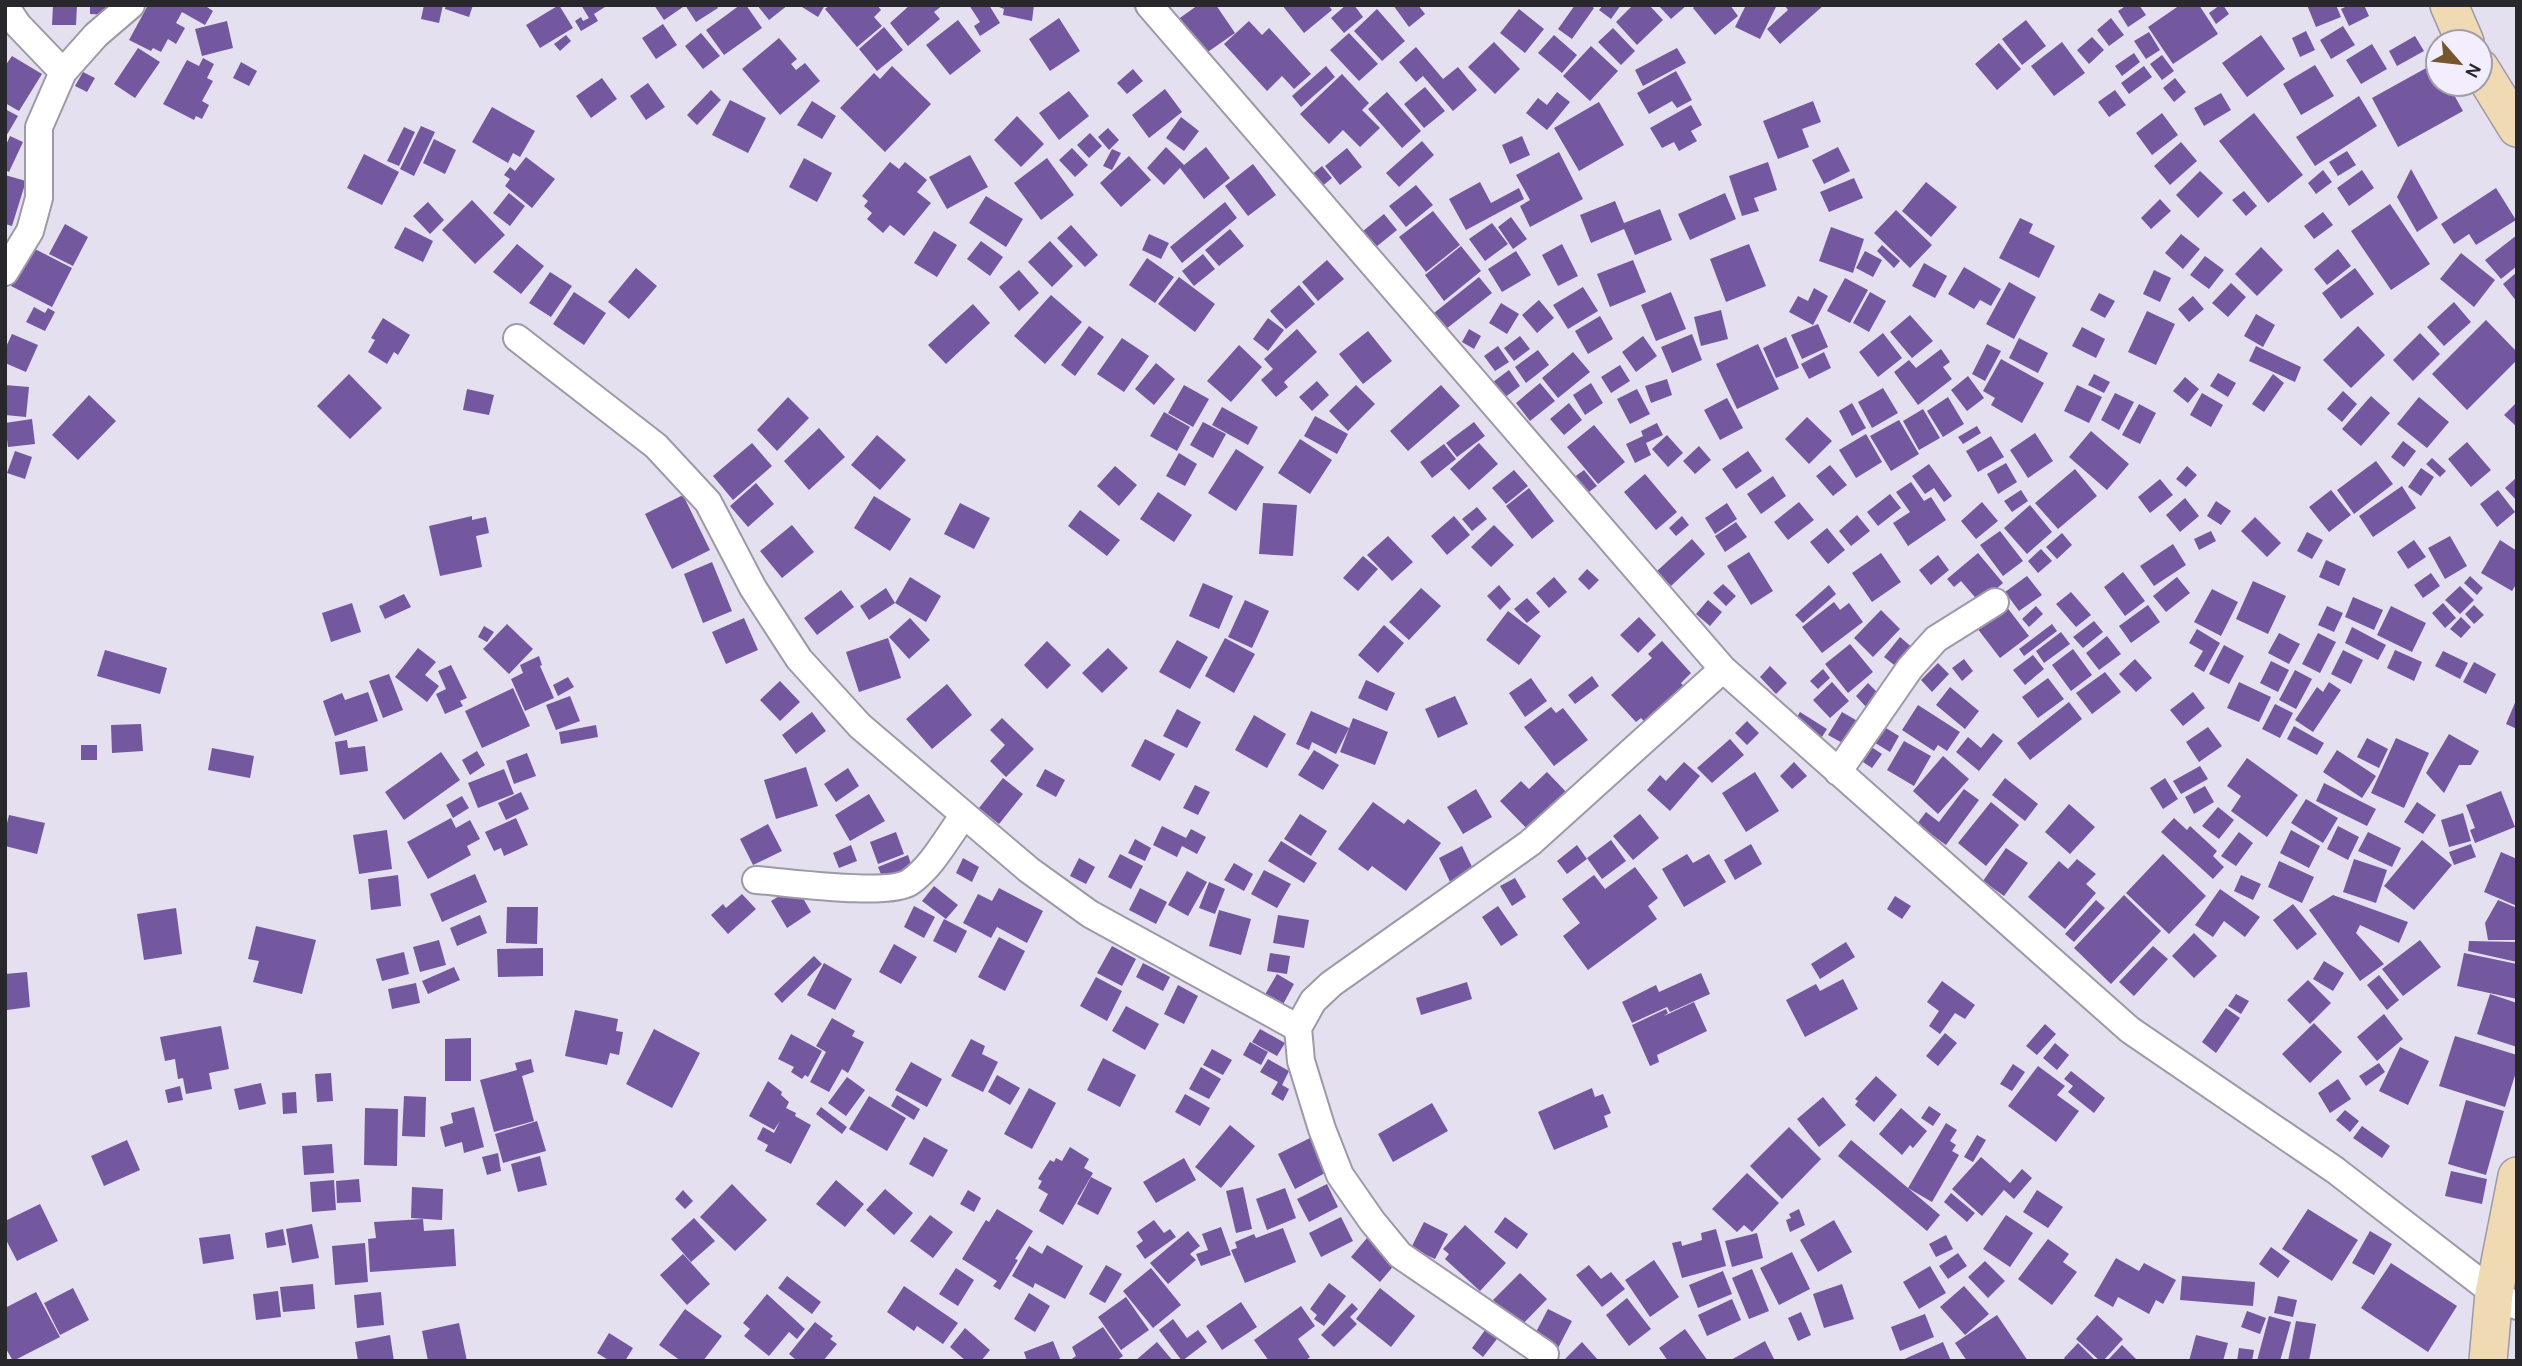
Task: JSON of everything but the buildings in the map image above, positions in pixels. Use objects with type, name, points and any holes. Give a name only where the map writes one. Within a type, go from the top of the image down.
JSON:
[{"type":"main road","points":[[2449,5],[2459,28]]},
{"type":"main road","points":[[2494,91],[2517,128]]},
{"type":"main road","points":[[2488,1361],[2506,1299],[2517,1177]]},
{"type":"street","points":[[5,272],[19,252],[33,220],[39,198],[38,127],[63,72],[96,35],[131,5]]},
{"type":"street","points":[[1149,5],[1723,669],[2130,1030],[2334,1170],[2506,1299]]},
{"type":"street","points":[[5,6],[18,25],[63,72]]},
{"type":"street","points":[[517,338],[656,446],[708,502],[753,588],[799,659],[860,726],[1029,870],[1090,914],[1298,1028]]},
{"type":"street","points":[[1838,772],[1910,668],[1936,639],[1994,602]]},
{"type":"street","points":[[1545,1354],[1400,1255],[1371,1221],[1340,1175],[1322,1129],[1301,1061],[1298,1028],[1313,1001],[1331,984],[1530,844],[1723,669]]},
{"type":"street","points":[[756,880],[847,887],[891,887],[908,884],[923,871],[964,815]]}]
